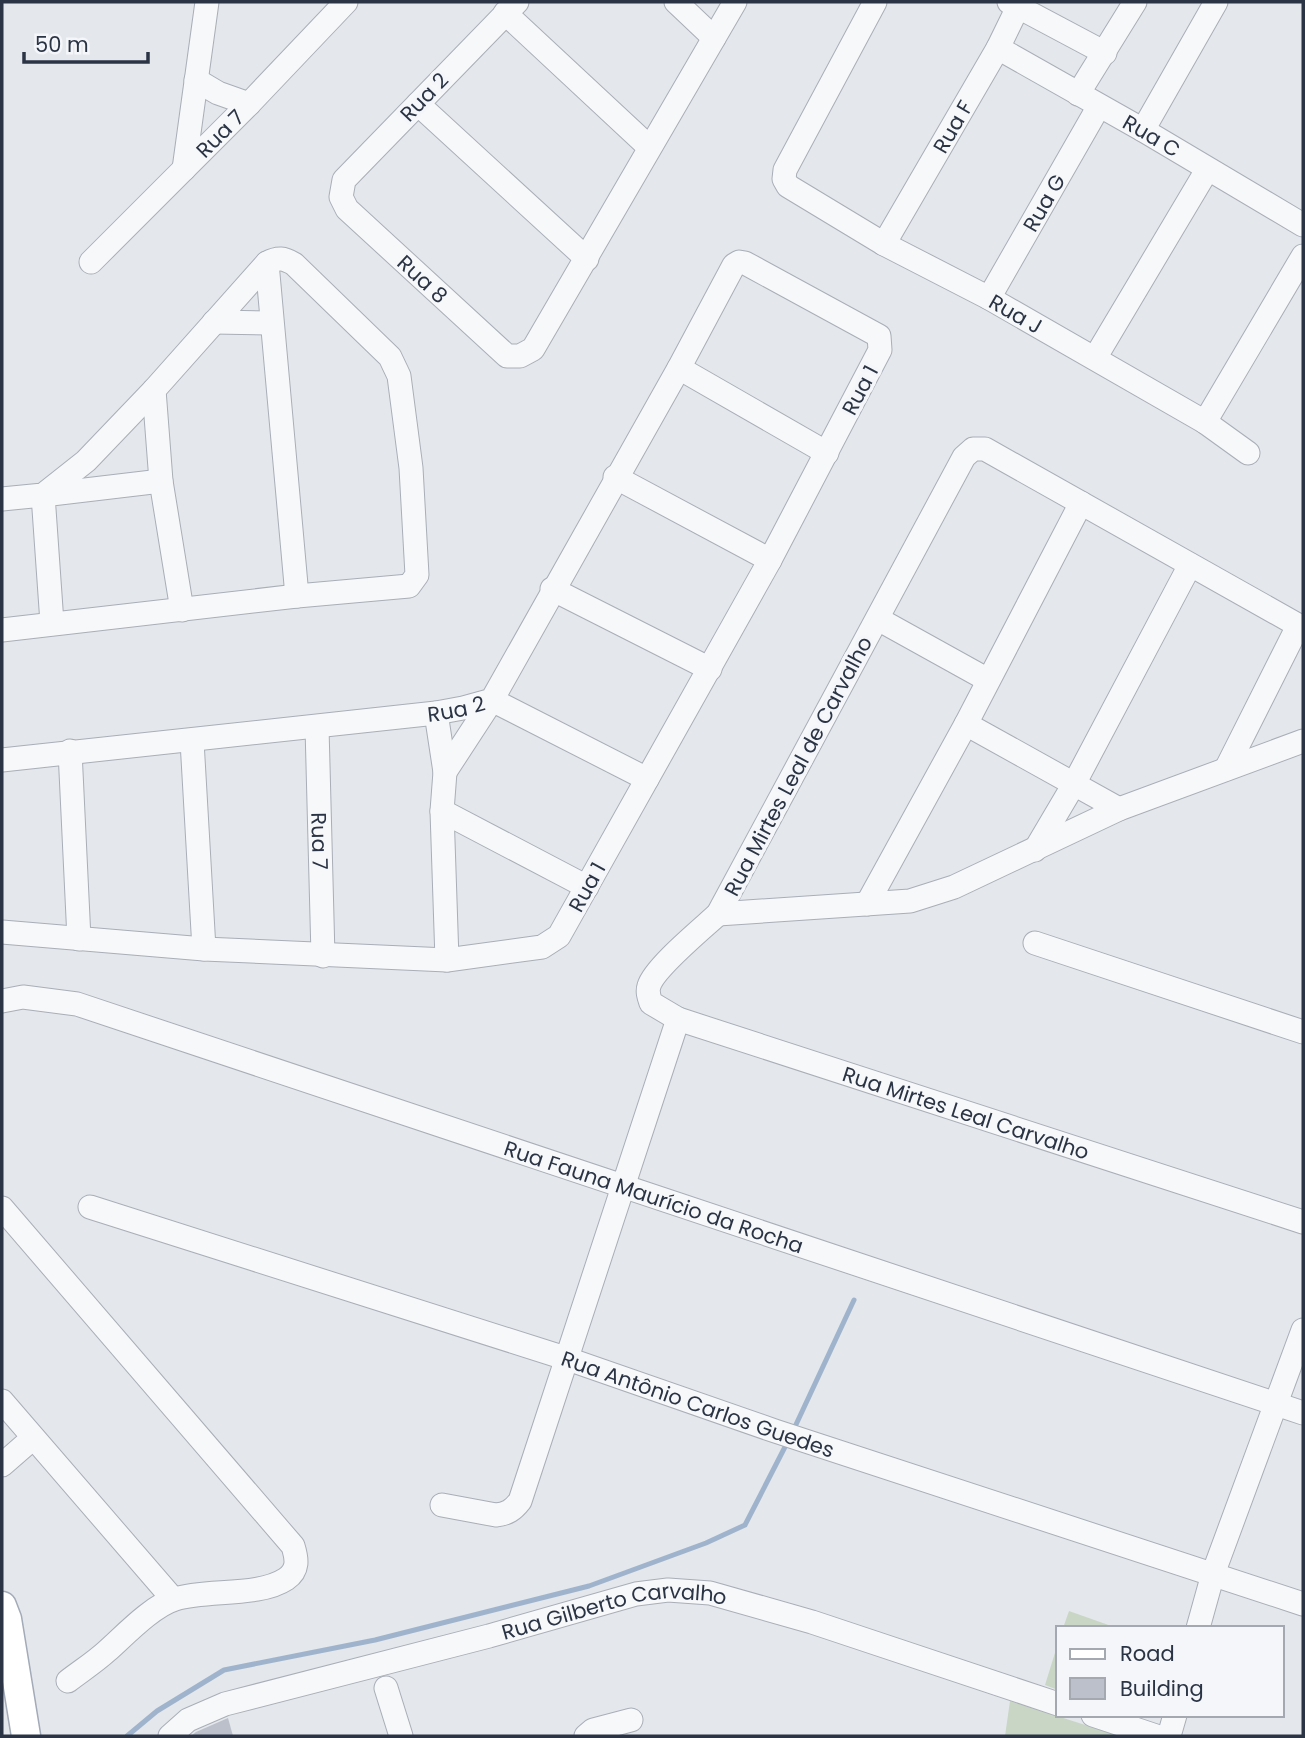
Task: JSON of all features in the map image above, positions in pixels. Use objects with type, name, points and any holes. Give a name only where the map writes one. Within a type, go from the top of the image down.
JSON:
[{"type":"main road","points":[[2,1606],[7,1619],[26,1736]]},
{"type":"street","points":[[184,169],[207,2]]},
{"type":"street","name":"Rua 7","points":[[91,262],[249,104],[346,2]]},
{"type":"street","points":[[676,2],[714,38]]},
{"type":"street","points":[[418,104],[587,259],[649,147],[735,2]]},
{"type":"street","name":"Rua J","points":[[875,2],[785,170],[784,179],[788,186],[884,244],[989,298],[1095,358],[1205,422],[1248,453]]},
{"type":"street","points":[[1078,94],[1135,2]]},
{"type":"street","points":[[1143,130],[1216,2]]},
{"type":"street","points":[[1014,4],[1105,53]]},
{"type":"street","name":"Rua F","points":[[884,244],[998,48],[1014,4]]},
{"type":"street","points":[[511,7],[649,147]]},
{"type":"street","name":"Rua 2","points":[[341,197],[344,180],[511,7]]},
{"type":"street","name":"Rua C","points":[[998,48],[1303,225]]},
{"type":"street","points":[[195,80],[218,93],[249,104]]},
{"type":"street","name":"Rua G","points":[[989,298],[1099,106]]},
{"type":"street","points":[[1095,358],[1207,170]]},
{"type":"street","name":"Rua 8","points":[[341,197],[347,209],[507,356],[520,356],[533,349],[587,259]]},
{"type":"street","points":[[1205,422],[1303,256]]},
{"type":"street","points":[[2,630],[408,586],[417,575],[411,468],[399,376],[390,356],[295,264],[285,259],[275,258],[267,263],[154,390],[86,461],[43,495]]},
{"type":"street","name":"Rua 2","points":[[2,760],[436,713],[492,700],[734,265],[739,262]]},
{"type":"street","name":"Rua 1","points":[[2,932],[204,949],[447,960],[542,947],[559,936],[770,560],[880,350],[879,336],[739,262]]},
{"type":"street","points":[[267,263],[298,596]]},
{"type":"street","points":[[214,322],[271,323]]},
{"type":"street","points":[[679,368],[827,453]]},
{"type":"street","points":[[154,390],[162,481],[182,610]]},
{"type":"street","name":"Rua Mirtes Leal de Carvalho","points":[[649,984],[669,960],[718,914],[964,457],[973,449],[985,449],[1301,627]]},
{"type":"street","points":[[615,477],[770,560]]},
{"type":"street","points":[[2,499],[162,481]]},
{"type":"street","points":[[43,495],[52,623]]},
{"type":"street","points":[[867,904],[966,724],[1081,503]]},
{"type":"street","points":[[1035,850],[1074,784],[1190,565]]},
{"type":"street","points":[[552,589],[710,669]]},
{"type":"street","name":"Rua Mirtes Leal de Carvalho","points":[[878,619],[988,680]]},
{"type":"street","points":[[1226,769],[1301,627]]},
{"type":"street","points":[[444,772],[492,700],[647,779]]},
{"type":"street","points":[[436,713],[444,772],[442,811],[447,960]]},
{"type":"street","points":[[966,724],[1119,808]]},
{"type":"street","name":"Rua 7","points":[[317,727],[323,956]]},
{"type":"street","points":[[192,741],[204,949]]},
{"type":"street","name":"Rua Mirtes Leal de Carvalho","points":[[718,914],[910,901],[954,887],[1119,808],[1303,741]]},
{"type":"street","points":[[71,751],[79,939]]},
{"type":"street","points":[[442,811],[587,887]]},
{"type":"street","points":[[1035,943],[1303,1032]]},
{"type":"street","name":"Rua Mirtes Leal Carvalho","points":[[649,984],[651,1003],[678,1018],[1303,1222]]},
{"type":"street","name":"Rua Fauna Maurício da Rocha","points":[[2,1001],[23,997],[78,1004],[1303,1413]]},
{"type":"street","points":[[442,1506],[505,1515],[520,1501],[678,1018]]},
{"type":"street","name":"Rua Antônio Carlos Guedes","points":[[90,1207],[565,1358],[775,1431],[1303,1604]]},
{"type":"street","points":[[2,1208],[293,1546],[297,1559],[295,1570],[285,1579],[268,1586],[173,1599],[130,1628],[107,1651],[68,1681]]},
{"type":"street","points":[[1199,1626],[1213,1574],[1303,1330]]},
{"type":"street","points":[[2,1401],[173,1599]]},
{"type":"street","points":[[2,1465],[33,1438]]},
{"type":"street","name":"Rua Gilberto Carvalho","points":[[170,1736],[188,1720],[225,1704],[489,1636],[636,1594],[668,1590],[710,1593],[812,1622],[1056,1703]]},
{"type":"street","points":[[386,1688],[401,1736]]},
{"type":"street","points":[[1099,1717],[1156,1736]]},
{"type":"street","points":[[1169,1736],[1174,1717]]},
{"type":"street","points":[[586,1736],[593,1730],[631,1720]]},
{"type":"green space","points":[[1069,1611],[1111,1626],[1064,1626]]},
{"type":"green space","points":[[1056,1649],[1056,1689],[1045,1685]]},
{"type":"green space","points":[[1010,1701],[1120,1736],[1005,1736]]},
{"type":"building","points":[[228,1718],[233,1736],[191,1736],[196,1732]]},
{"type":"waterway","points":[[793,1431],[854,1300]]},
{"type":"waterway","points":[[127,1736],[157,1711],[224,1670],[375,1640],[589,1586],[706,1543],[745,1525],[787,1443]]}]
